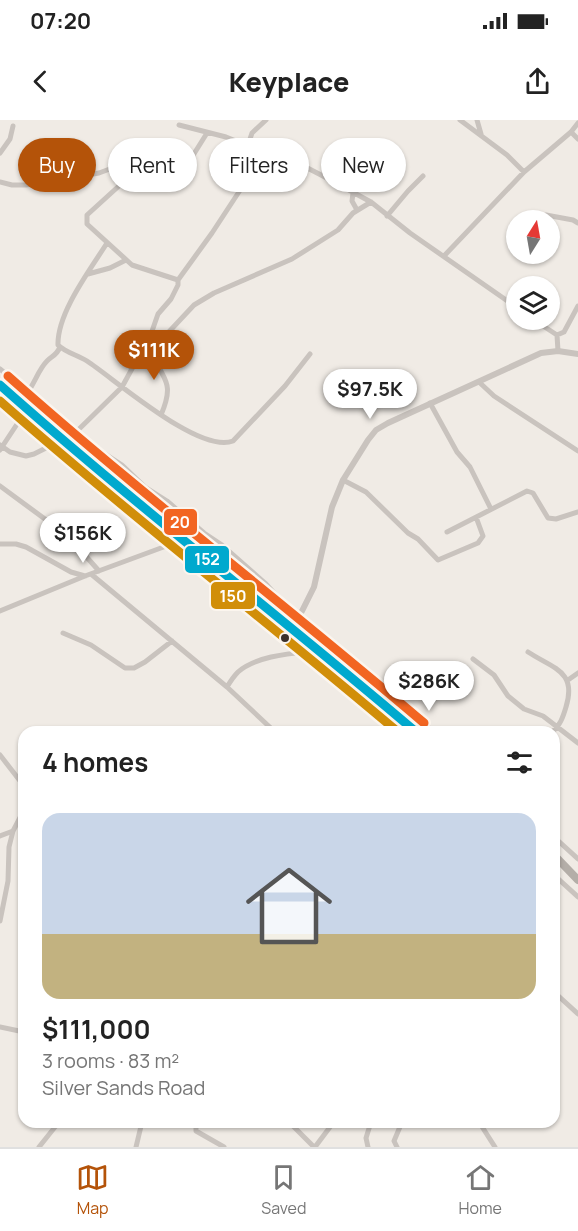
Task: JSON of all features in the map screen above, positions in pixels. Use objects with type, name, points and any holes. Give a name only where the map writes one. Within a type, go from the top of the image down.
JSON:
[{"type":"highway","points":[[0,386],[178,536],[320,650],[408,726]]},
{"type":"highway","points":[[560,861],[578,880]]},
{"type":"street","points":[[250,138],[252,133],[266,120]]},
{"type":"street","points":[[460,120],[482,135],[524,172]]},
{"type":"street","points":[[477,120],[482,135]]},
{"type":"street","points":[[444,256],[524,172],[571,132],[578,123]]},
{"type":"street","points":[[179,125],[228,138]]},
{"type":"street","points":[[0,153],[10,139],[13,126]]},
{"type":"street","points":[[571,132],[578,139]]},
{"type":"street","points":[[197,149],[207,133]]},
{"type":"street","points":[[309,169],[371,202],[387,216],[506,300]]},
{"type":"street","points":[[0,182],[18,185],[45,183],[108,170]]},
{"type":"street","points":[[387,216],[423,176]]},
{"type":"street","points":[[113,192],[86,218],[88,227],[132,264],[178,280]]},
{"type":"street","points":[[27,409],[1,447],[26,456],[74,434],[122,387],[151,334],[158,314],[171,299],[178,280],[239,192]]},
{"type":"street","points":[[353,193],[352,201],[357,210]]},
{"type":"street","points":[[151,334],[165,336],[194,305],[214,293],[292,259],[338,230],[346,219],[371,202]]},
{"type":"street","points":[[560,218],[578,223]]},
{"type":"street","points":[[19,403],[29,394],[45,363],[56,355],[60,347],[58,343],[61,324],[106,243]]},
{"type":"street","points":[[87,274],[110,268],[126,260]]},
{"type":"street","points":[[557,335],[564,332],[578,306]]},
{"type":"street","points":[[549,330],[557,335]]},
{"type":"street","points":[[131,368],[146,360],[154,351],[160,335]]},
{"type":"street","points":[[557,335],[558,351]]},
{"type":"street","points":[[60,347],[85,360],[161,415],[200,437],[216,443],[233,441],[285,386],[310,354]]},
{"type":"street","points":[[154,351],[169,389],[161,415]]},
{"type":"street","points":[[290,627],[314,587],[332,507],[343,480],[358,453],[376,430],[541,353],[577,352]]},
{"type":"street","points":[[0,369],[53,413],[67,429],[122,465],[146,487],[222,545],[271,588],[276,597],[297,618]]},
{"type":"street","points":[[479,381],[494,396],[578,451]]},
{"type":"street","points":[[430,403],[458,452],[470,467],[491,509]]},
{"type":"street","points":[[343,480],[366,492],[408,533],[418,538],[438,560],[478,543],[483,536],[476,518]]},
{"type":"street","points":[[0,486],[68,536],[99,571]]},
{"type":"street","points":[[447,532],[527,491],[532,493],[548,518],[556,519],[578,512]]},
{"type":"street","points":[[0,612],[88,575],[169,545],[178,536]]},
{"type":"street","points":[[0,544],[16,544],[26,547],[71,572],[88,575],[172,641],[268,726]]},
{"type":"street","points":[[63,633],[91,645],[125,668],[134,668],[145,662],[172,641]]},
{"type":"street","points":[[226,687],[237,673],[257,662],[284,654],[320,650]]},
{"type":"street","points":[[528,652],[563,674],[568,680],[570,693],[559,726]]},
{"type":"street","points":[[473,659],[494,675],[508,696],[524,709],[543,716],[558,726]]},
{"type":"street","points":[[568,680],[578,673]]},
{"type":"street","points":[[400,719],[409,711],[427,726]]},
{"type":"street","points":[[560,728],[578,743]]},
{"type":"street","points":[[0,755],[18,778]]},
{"type":"street","points":[[0,921],[8,881],[9,847],[18,823]]},
{"type":"street","points":[[0,836],[14,831]]},
{"type":"street","points":[[560,842],[578,859]]},
{"type":"street","points":[[560,880],[578,897]]},
{"type":"street","points":[[560,998],[578,1014]]},
{"type":"street","points":[[0,1027],[18,1031]]},
{"type":"street","points":[[39,1147],[54,1128]]},
{"type":"street","points":[[136,1147],[141,1128]]},
{"type":"street","points":[[196,1128],[196,1131],[224,1147]]},
{"type":"street","points":[[295,1128],[314,1147],[329,1128]]},
{"type":"street","points":[[368,1147],[366,1138],[369,1128]]},
{"type":"street","points":[[397,1147],[394,1141],[399,1128]]},
{"type":"street","points":[[483,1128],[495,1147]]},
{"type":"street","points":[[208,1147],[213,1141]]},
{"type":"transit line","name":"20","points":[[8,376],[59,421],[424,723]]},
{"type":"transit line","name":"152","points":[[0,385],[51,430],[409,726]]},
{"type":"transit line","name":"150","points":[[0,401],[98,485],[391,726]]}]
